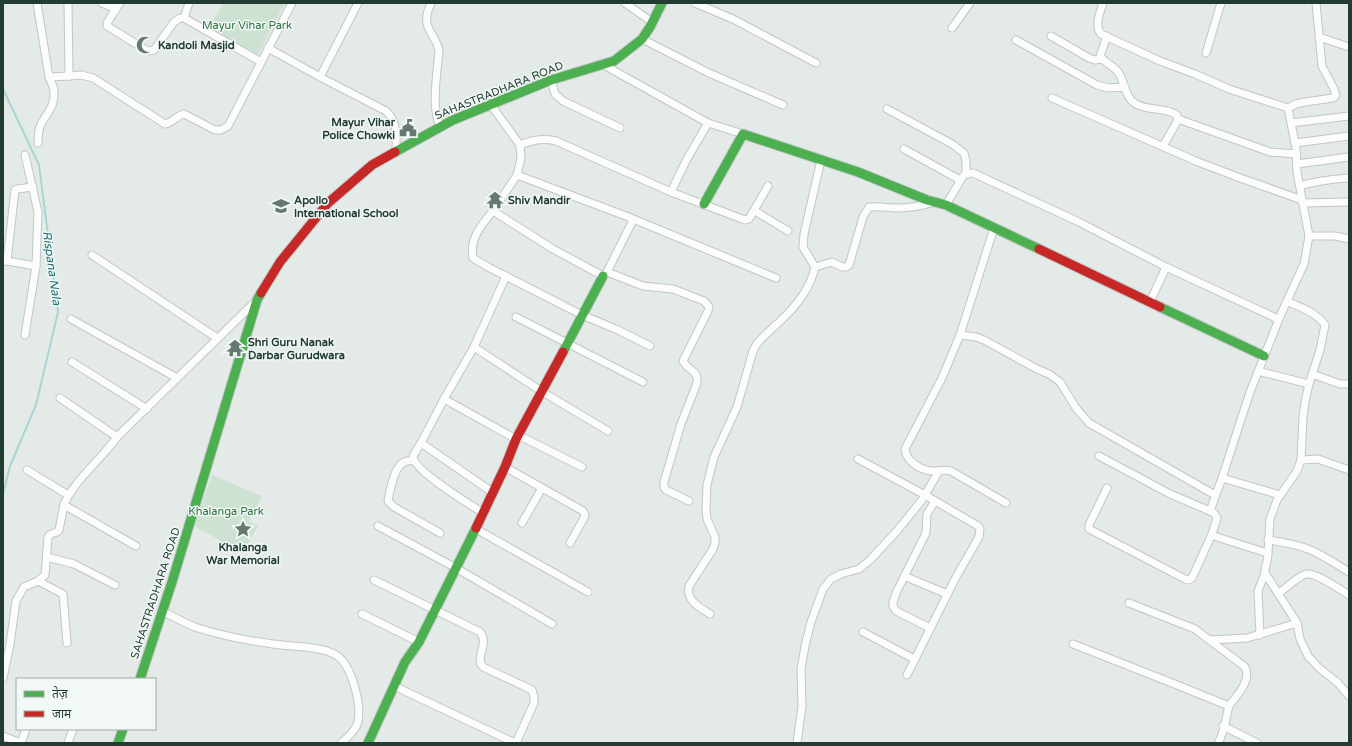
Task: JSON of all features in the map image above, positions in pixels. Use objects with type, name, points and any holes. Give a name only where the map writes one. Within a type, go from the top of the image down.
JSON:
[{"type":"street","points":[[37,3],[49,77],[54,91],[54,102],[41,125],[38,134],[38,143]]},
{"type":"street","points":[[68,3],[69,76]]},
{"type":"street","points":[[102,3],[118,6],[107,23],[107,26],[150,51],[157,47],[177,19],[184,18],[261,62]]},
{"type":"street","points":[[184,18],[190,3]]},
{"type":"street","points":[[49,77],[81,75],[93,78],[164,124],[170,123],[184,114],[215,130],[220,130],[228,126],[292,3]]},
{"type":"street","points":[[320,77],[358,3]]},
{"type":"street","points":[[431,3],[426,16],[427,26],[438,44],[439,51],[435,109],[436,119],[440,127]]},
{"type":"street","points":[[625,3],[652,22]]},
{"type":"street","name":"SAHASTRADHARA ROAD","points":[[140,678],[257,300],[280,262],[328,203],[372,165],[453,120],[551,80],[614,61],[642,39],[662,3]]},
{"type":"street","points":[[695,3],[733,19],[816,63]]},
{"type":"street","points":[[952,28],[970,3]]},
{"type":"street","points":[[1103,3],[1097,24],[1098,30],[1101,34],[1160,62],[1195,74],[1229,89],[1288,108],[1296,104],[1333,98],[1336,96],[1322,66],[1316,3]]},
{"type":"street","points":[[1206,53],[1221,3]]},
{"type":"street","points":[[1051,36],[1089,58],[1095,60],[1102,59]]},
{"type":"street","points":[[1107,36],[1100,52],[1100,56],[1118,71],[1131,100],[1135,104],[1148,108],[1173,112],[1177,115],[1178,119],[1270,152],[1297,154]]},
{"type":"street","points":[[1319,37],[1349,47]]},
{"type":"street","points":[[642,39],[709,73],[783,105]]},
{"type":"street","points":[[1016,40],[1097,85],[1108,88],[1125,88]]},
{"type":"street","points":[[268,48],[386,111],[392,116],[394,122],[396,132],[396,151]]},
{"type":"street","points":[[602,64],[708,123],[858,172],[934,202],[946,205],[1264,356]]},
{"type":"street","points":[[551,80],[555,94],[563,101],[620,128]]},
{"type":"street","points":[[1052,98],[1198,162],[1303,202],[1349,202]]},
{"type":"street","points":[[491,105],[520,145],[521,158],[517,175],[493,211],[483,223],[473,240],[471,250],[473,258],[582,315],[618,330],[650,346]]},
{"type":"street","points":[[1210,511],[1250,392],[1278,319],[1304,264],[1309,236],[1300,186],[1297,154],[1288,108]]},
{"type":"street","points":[[888,109],[952,144],[964,153],[966,174]]},
{"type":"street","points":[[1291,123],[1349,116]]},
{"type":"street","points":[[1163,146],[1178,119]]},
{"type":"street","points":[[671,192],[687,159],[708,123]]},
{"type":"street","points":[[704,204],[743,134]]},
{"type":"street","points":[[1295,143],[1349,136]]},
{"type":"street","points":[[520,145],[531,140],[540,139],[556,141],[671,192],[745,220],[749,219],[755,211],[768,186]]},
{"type":"street","points":[[904,149],[960,180]]},
{"type":"street","points":[[25,155],[38,212],[36,266],[26,335]]},
{"type":"street","points":[[1297,164],[1349,157]]},
{"type":"street","points":[[710,614],[693,602],[688,592],[689,586],[713,549],[715,543],[715,537],[707,518],[707,485],[714,457],[737,407],[756,345],[791,311],[804,295],[813,276],[815,267],[803,247],[821,160]]},
{"type":"street","points":[[946,205],[960,180],[966,174],[970,173],[1078,222],[1166,267],[1278,319]]},
{"type":"street","points":[[517,175],[776,278]]},
{"type":"street","points":[[1300,186],[1312,182],[1349,178]]},
{"type":"street","points":[[33,187],[15,190],[5,261],[36,266]]},
{"type":"street","points":[[815,267],[832,262],[842,267],[849,265],[864,217],[869,207],[876,206],[897,208],[923,206],[934,202]]},
{"type":"street","points":[[493,211],[553,249],[605,274],[643,286],[666,288],[683,292],[704,301],[709,307],[683,361],[684,364],[698,377],[681,424],[664,482],[664,487],[666,490],[689,501]]},
{"type":"street","points":[[755,211],[788,231]]},
{"type":"street","points":[[368,743],[404,662],[419,642],[476,529],[505,467],[517,437],[633,220]]},
{"type":"street","points":[[994,228],[960,335],[942,378],[905,449],[907,457],[920,468],[931,471],[939,471],[943,469],[952,471],[1006,503]]},
{"type":"street","points":[[1309,236],[1335,236],[1349,238]]},
{"type":"street","points":[[92,255],[217,338]]},
{"type":"street","points":[[1150,302],[1166,267]]},
{"type":"street","points":[[483,513],[442,486],[414,460],[413,456],[474,347],[506,276]]},
{"type":"street","points":[[3,678],[10,644],[16,601],[24,587],[38,581],[46,575],[48,537],[50,534],[59,530],[64,505],[68,495],[108,450],[117,437],[257,300]]},
{"type":"street","points":[[1287,301],[1314,314],[1320,318],[1325,325],[1320,350],[1309,384],[1302,417],[1301,460],[1297,470],[1276,500],[1270,519],[1268,554],[1264,569],[1265,573],[1297,623],[1300,639],[1308,656],[1318,668],[1338,684],[1349,696]]},
{"type":"street","points":[[516,317],[643,382]]},
{"type":"street","points":[[71,319],[177,378]]},
{"type":"street","points":[[960,335],[976,337],[984,340],[1037,369],[1050,374],[1060,382],[1076,408],[1089,423],[1216,495]]},
{"type":"street","points":[[474,347],[541,391],[608,430]]},
{"type":"street","points":[[72,362],[147,409]]},
{"type":"street","points":[[1258,371],[1309,384]]},
{"type":"street","points":[[1312,374],[1340,384],[1349,384]]},
{"type":"street","points":[[60,398],[117,437]]},
{"type":"street","points":[[444,399],[517,437],[582,467]]},
{"type":"street","points":[[421,443],[492,492]]},
{"type":"street","points":[[1098,456],[1170,494],[1214,513],[1217,518],[1212,534],[1192,578],[1189,580],[1185,579],[1089,529],[1089,525],[1107,488]]},
{"type":"street","points":[[858,459],[925,495],[978,526],[980,529],[979,536],[947,594],[907,675]]},
{"type":"street","points":[[1301,460],[1318,459],[1349,470]]},
{"type":"street","points":[[414,460],[403,462],[399,466],[394,476],[388,501],[394,507],[440,533]]},
{"type":"street","points":[[505,467],[583,511],[584,518],[570,543]]},
{"type":"street","points":[[27,470],[68,495]]},
{"type":"street","points":[[797,743],[802,706],[801,669],[803,653],[811,622],[823,590],[831,579],[841,574],[859,569],[870,560],[897,531],[922,500],[939,471]]},
{"type":"street","points":[[1222,478],[1280,496]]},
{"type":"street","points":[[522,523],[542,488]]},
{"type":"street","points":[[930,628],[896,611],[893,606],[893,602],[904,576],[926,533],[927,514],[935,501]]},
{"type":"street","points":[[64,505],[136,546]]},
{"type":"street","points":[[378,526],[456,568],[552,624]]},
{"type":"street","points":[[476,529],[588,592]]},
{"type":"street","points":[[1212,534],[1214,536],[1268,554]]},
{"type":"street","points":[[1268,540],[1308,549],[1332,561],[1349,572]]},
{"type":"street","points":[[47,557],[74,564],[116,585]]},
{"type":"street","points":[[1260,635],[1258,591],[1259,585],[1265,573]]},
{"type":"street","points":[[1278,594],[1301,576],[1306,574],[1317,577],[1349,594]]},
{"type":"street","points":[[904,576],[947,594]]},
{"type":"street","points":[[374,580],[434,611],[480,632],[483,636],[484,642],[480,664],[483,667],[532,690],[534,703],[515,743],[394,686]]},
{"type":"street","points":[[38,581],[63,594],[67,643]]},
{"type":"street","points":[[1129,603],[1195,629],[1245,667],[1247,671],[1245,682],[1242,689],[1228,706],[1222,737],[1218,743]]},
{"type":"street","points":[[162,611],[197,628],[266,643],[318,649],[335,654],[346,666],[351,676],[355,686],[357,701],[357,725],[341,743]]},
{"type":"street","points":[[362,614],[419,642]]},
{"type":"street","points":[[1210,640],[1247,638],[1297,623]]},
{"type":"street","points":[[863,632],[914,659]]},
{"type":"street","points":[[1073,644],[1174,683],[1228,706]]},
{"type":"street","points":[[1223,726],[1257,743]]},
{"type":"street","points":[[3,736],[10,741],[21,743],[26,730]]},
{"type":"street","points":[[68,743],[72,730]]},
{"type":"street","points":[[118,743],[123,730]]},
{"type":"green space","name":"Mayur Vihar Park","points":[[223,3],[285,3],[258,55],[208,30]]},
{"type":"green space","name":"Khalanga Park","points":[[212,475],[262,496],[249,521],[258,526],[243,553],[194,526]]},
{"type":"waterway","name":"Rispana Nala","points":[[3,89],[39,165],[58,312],[36,405],[10,466],[3,494]]},
{"type":"traffic: fast","points":[[395,152],[453,120],[551,80],[614,61],[642,39],[662,3]]},
{"type":"traffic: fast","points":[[704,204],[743,134],[858,172],[927,200],[946,205],[1039,249]]},
{"type":"traffic: fast","points":[[563,352],[603,276]]},
{"type":"traffic: fast","points":[[140,678],[172,582],[257,300],[261,293]]},
{"type":"traffic: fast","points":[[1160,307],[1264,356]]},
{"type":"traffic: fast","points":[[368,743],[405,662],[419,642],[476,528]]},
{"type":"traffic: fast","points":[[118,743],[123,730]]},
{"type":"traffic: jam","points":[[261,293],[280,262],[328,203],[372,165],[395,152]]},
{"type":"traffic: jam","points":[[1039,249],[1160,307]]},
{"type":"traffic: jam","points":[[476,528],[505,467],[516,439],[563,352]]},
{"type":"place","name":"Kandoli Masjid","points":[[145,45]]},
{"type":"place","name":"Mayur Vihar Police Chowki","points":[[408,128]]},
{"type":"place","name":"Shiv Mandir","points":[[495,200]]},
{"type":"place","name":"Apollo International School","points":[[281,206]]},
{"type":"place","name":"Shri Guru Nanak Darbar Gurudwara","points":[[235,348]]},
{"type":"place","name":"Khalanga War Memorial","points":[[243,529]]}]
